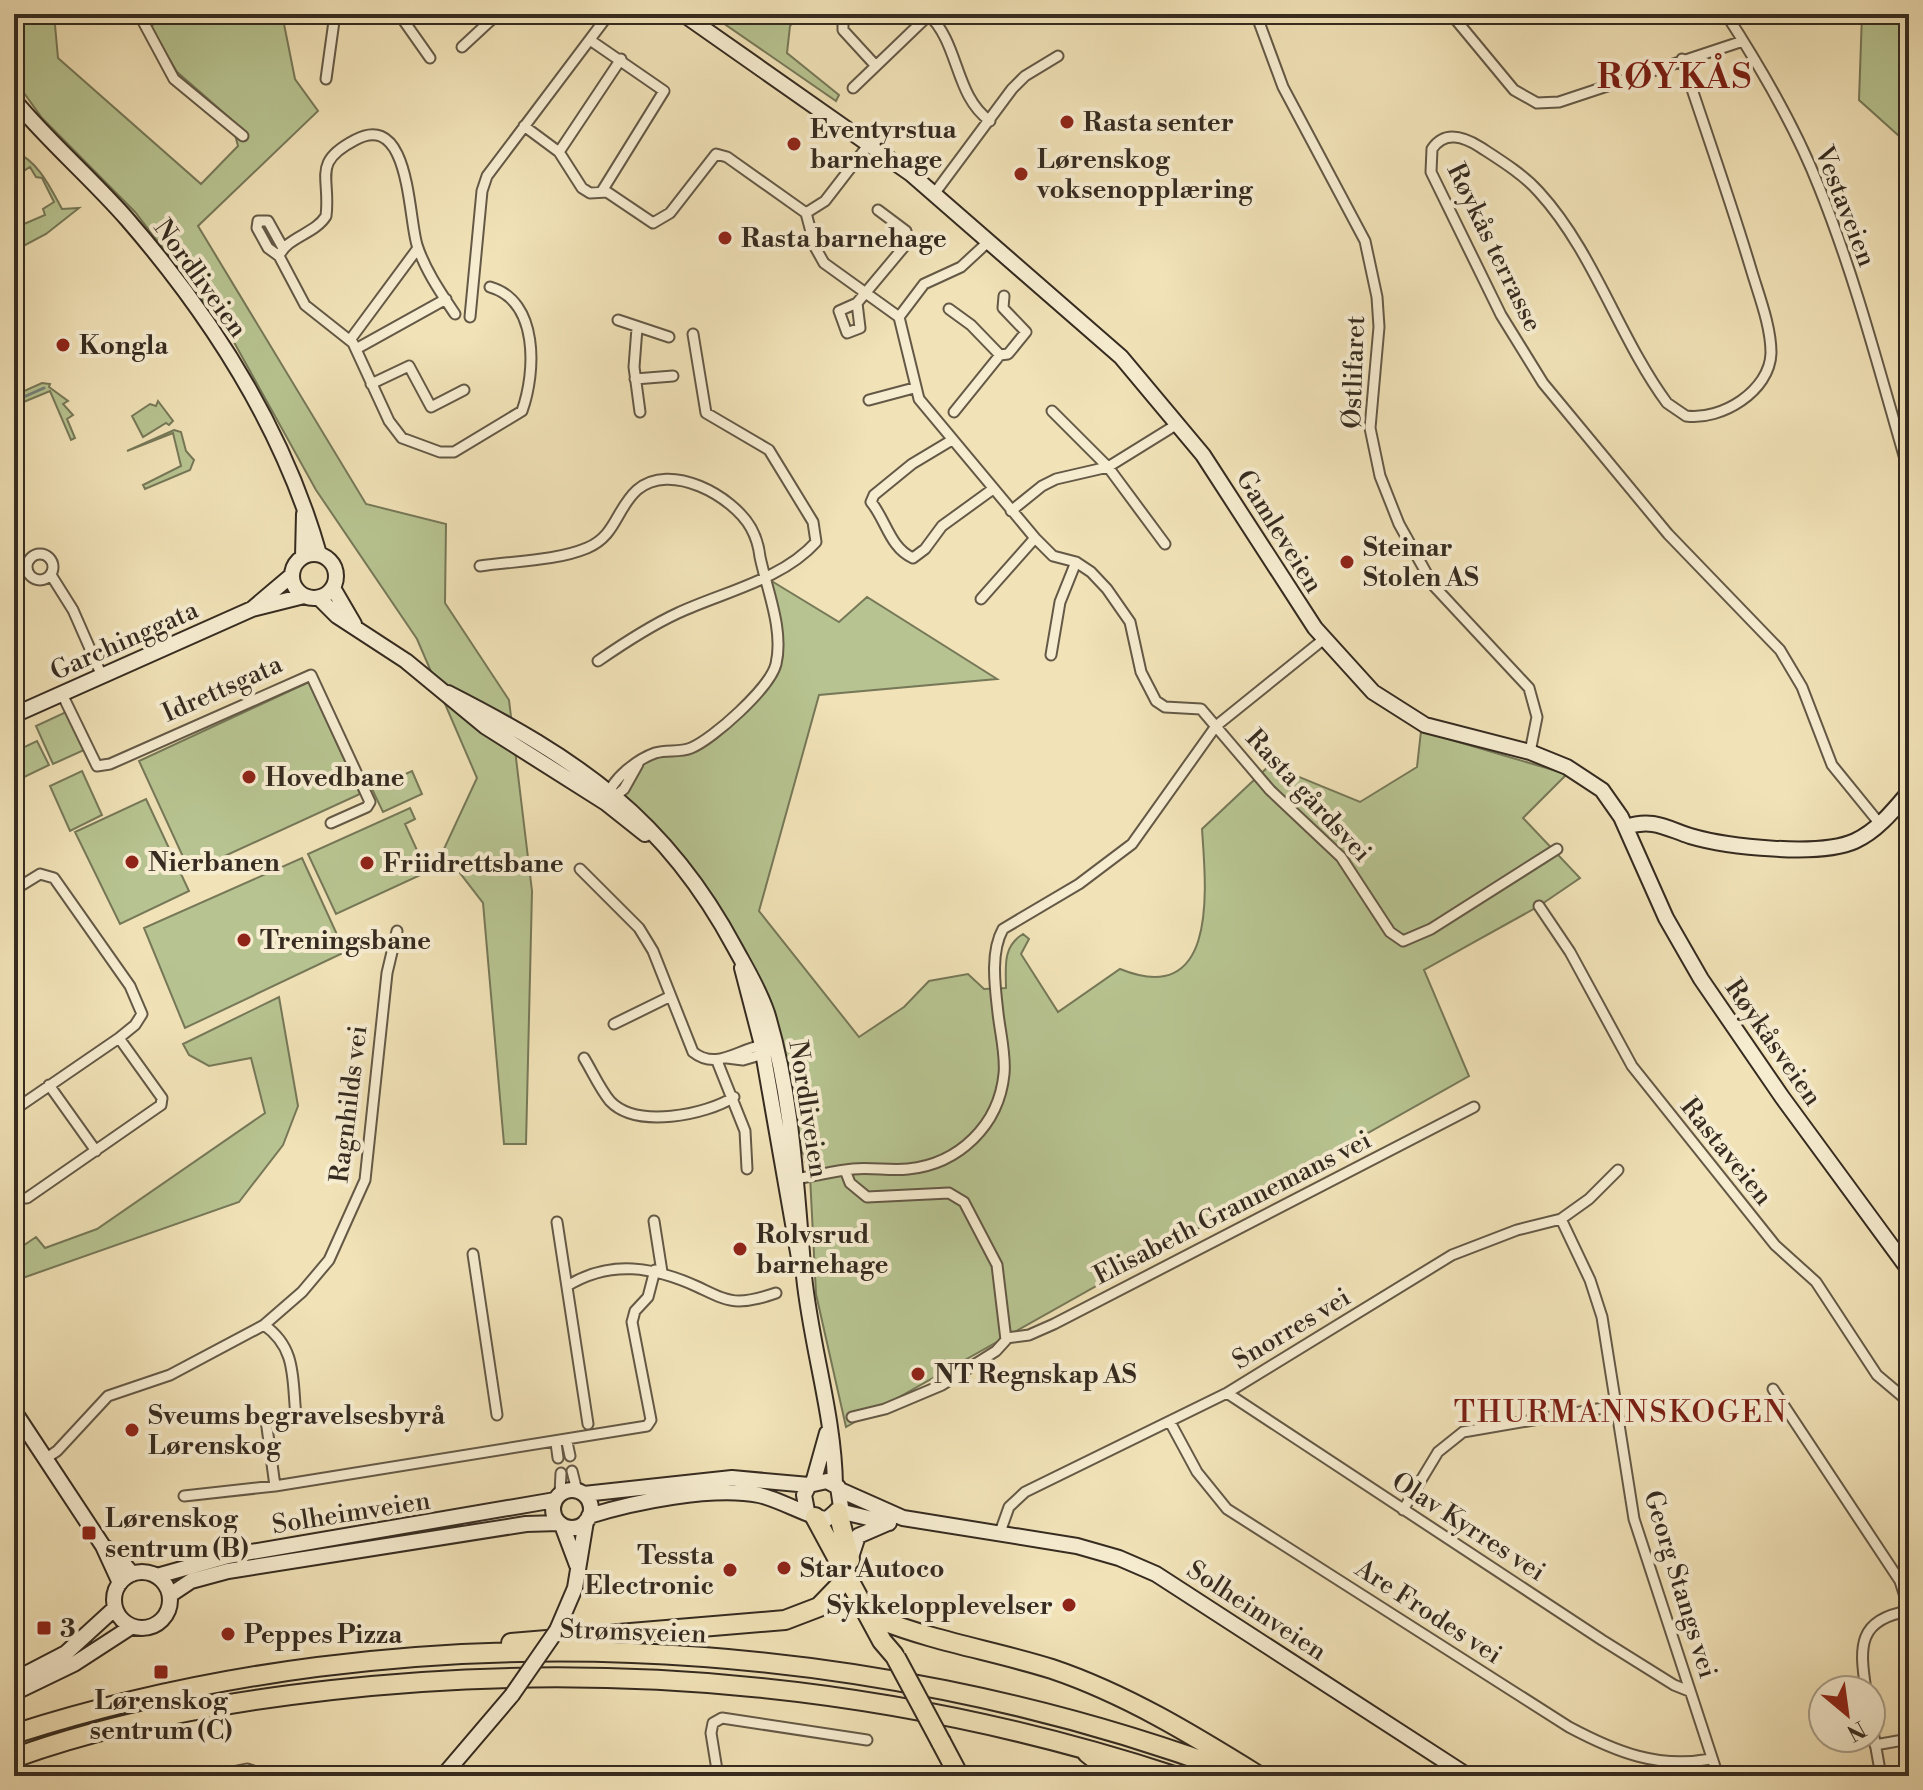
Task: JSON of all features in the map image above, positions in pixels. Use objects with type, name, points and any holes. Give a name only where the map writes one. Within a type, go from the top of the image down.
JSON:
[{"type":"highway","points":[[839,1512],[849,1568],[882,1641],[895,1657]]},
{"type":"highway","points":[[811,1514],[881,1620],[895,1657],[959,1776]]},
{"type":"highway","points":[[305,1670],[435,1647],[785,1620],[819,1607],[849,1568]]},
{"type":"highway","points":[[881,1620],[914,1633],[1028,1662],[1081,1680],[1183,1729],[1259,1776]]},
{"type":"highway","name":"Strømsveien","points":[[14,1734],[137,1700],[305,1670],[426,1658],[533,1653],[693,1658],[782,1666],[898,1683],[1031,1711],[1151,1744],[1244,1776]]},
{"type":"highway","name":"Strømsveien","points":[[14,1758],[140,1722],[253,1700],[413,1682],[538,1677],[644,1678],[800,1691],[952,1716],[1078,1747],[1174,1776]]},
{"type":"highway","points":[[1078,1747],[1116,1776]]},
{"type":"main road","name":"Gamleveien","points":[[683,14],[869,144],[934,194],[1107,343],[1179,423],[1324,639],[1363,682],[1407,716],[1444,732],[1530,752],[1567,767],[1596,785],[1612,802],[1626,827]]},
{"type":"main road","name":"Nordliveien","points":[[14,100],[125,216],[197,307],[264,418],[295,483],[319,554]]},
{"type":"main road","name":"Nordliveien","points":[[303,557],[304,514]]},
{"type":"main road","points":[[319,554],[335,568],[333,588],[319,598],[304,596],[294,587],[292,575],[303,557],[319,554]]},
{"type":"main road","name":"Garchinggata","points":[[252,609],[292,575]]},
{"type":"main road","name":"Nordliveien","points":[[333,588],[354,624]]},
{"type":"main road","name":"Garchinggata","points":[[14,715],[252,609],[304,596]]},
{"type":"main road","name":"Nordliveien","points":[[319,598],[337,616],[354,624],[448,693],[486,727],[611,796],[676,859],[707,900],[755,982],[790,1180],[828,1429],[834,1445],[839,1512]]},
{"type":"main road","points":[[1626,827],[1651,822],[1715,841],[1812,848],[1848,844],[1880,824],[1909,792]]},
{"type":"main road","name":"Røykåsveien","points":[[1626,827],[1666,918],[1701,979],[1764,1072],[1909,1270]]},
{"type":"main road","points":[[14,1411],[103,1546],[115,1553],[126,1578]]},
{"type":"main road","name":"Nordliveien","points":[[811,1514],[804,1495],[821,1463],[828,1429]]},
{"type":"main road","points":[[579,1569],[561,1524],[554,1515],[558,1497],[732,1478],[811,1484],[822,1480],[838,1488]]},
{"type":"main road","name":"Solheimveien","points":[[838,1488],[903,1518],[983,1529],[999,1535],[1090,1550],[1156,1574],[1468,1776]]},
{"type":"main road","points":[[443,1776],[512,1695],[557,1630],[575,1588],[591,1507],[581,1493]]},
{"type":"main road","points":[[561,1524],[572,1527],[622,1508],[735,1493],[770,1497],[827,1519],[839,1512]]},
{"type":"main road","name":"Solheimveien","points":[[157,1576],[228,1556],[558,1497]]},
{"type":"main road","name":"Solheimveien","points":[[839,1512],[982,1538],[999,1535]]},
{"type":"main road","points":[[849,1568],[854,1542],[863,1532],[888,1523]]},
{"type":"main road","name":"Solheimveien","points":[[170,1595],[191,1581],[228,1571],[526,1524],[561,1524]]},
{"type":"main road","points":[[14,1693],[74,1664],[131,1627],[148,1628],[159,1623],[167,1613],[170,1595],[157,1576],[126,1578],[114,1594],[114,1609],[131,1627]]},
{"type":"main road","points":[[14,1680],[66,1653],[114,1609]]},
{"type":"street","points":[[139,14],[174,79],[243,136]]},
{"type":"street","points":[[326,79],[335,14]]},
{"type":"street","points":[[399,14],[430,58]]},
{"type":"street","points":[[470,317],[482,191],[487,176],[609,14]]},
{"type":"street","points":[[843,14],[843,30],[876,66]]},
{"type":"street","points":[[853,88],[929,14],[946,38],[966,94],[974,107],[990,121]]},
{"type":"street","name":"Østlifaret","points":[[1256,14],[1283,87],[1365,241],[1377,297],[1379,327],[1370,428],[1380,476],[1399,524],[1433,585],[1529,688],[1537,717],[1530,752]]},
{"type":"street","points":[[1451,14],[1514,90],[1537,103],[1577,97],[1682,59],[1743,41]]},
{"type":"street","name":"Vestaveien","points":[[1726,14],[1792,130],[1821,194],[1909,473]]},
{"type":"street","points":[[462,47],[491,16]]},
{"type":"street","points":[[590,40],[659,86],[663,97],[602,191]]},
{"type":"street","points":[[934,194],[1025,76],[1058,56]]},
{"type":"street","points":[[559,152],[621,59]]},
{"type":"street","name":"Røykås terrasse","points":[[1682,59],[1740,233],[1770,341],[1770,362],[1762,381],[1749,394],[1716,413],[1686,416],[1667,403],[1563,224],[1534,186],[1473,143],[1455,136],[1441,140],[1432,149],[1431,172],[1501,315],[1543,383],[1668,534],[1780,650],[1802,687],[1832,765],[1880,824]]},
{"type":"street","points":[[524,126],[559,152],[582,188],[590,193],[602,191],[653,223],[670,213],[711,157],[719,154],[806,213],[815,247],[824,263],[899,317],[914,388],[949,437],[1053,556],[1076,562],[1107,589],[1130,622],[1141,672],[1156,701],[1165,707],[1201,709],[1216,726]]},
{"type":"street","points":[[455,314],[418,248],[407,176],[388,141],[380,134],[369,132],[332,153],[325,163],[326,216],[314,230],[281,252],[305,305],[353,345],[395,432],[402,438],[440,452],[459,451],[517,415],[526,394],[530,334],[509,295],[490,287]]},
{"type":"street","points":[[806,213],[825,201],[869,144]]},
{"type":"street","points":[[857,303],[909,236],[878,210]]},
{"type":"street","points":[[899,317],[924,284],[961,267],[988,242]]},
{"type":"street","points":[[353,345],[418,248]]},
{"type":"street","points":[[954,412],[1000,355],[1008,354],[1026,332],[1003,308],[1004,296]]},
{"type":"street","points":[[353,345],[446,299]]},
{"type":"street","points":[[949,309],[971,325],[1000,355]]},
{"type":"street","points":[[618,320],[669,337]]},
{"type":"street","points":[[637,328],[635,379],[640,412]]},
{"type":"street","points":[[598,661],[634,636],[678,613],[765,577],[808,551],[816,542],[817,531],[769,450],[706,413],[693,334]]},
{"type":"street","points":[[371,384],[409,366],[431,407],[464,390]]},
{"type":"street","points":[[635,379],[673,376]]},
{"type":"street","points":[[869,400],[914,388]]},
{"type":"street","points":[[1052,411],[1108,467],[1165,544]]},
{"type":"street","points":[[1011,511],[1056,479],[1108,467],[1179,423]]},
{"type":"street","points":[[949,437],[874,495],[871,502],[882,516],[890,537],[913,558],[942,526],[958,518],[993,489]]},
{"type":"street","points":[[480,566],[585,549],[606,538],[637,490],[653,480],[675,479],[717,496],[738,511],[752,529],[777,639],[772,674],[748,704],[702,741],[679,752],[655,753],[638,764],[611,796]]},
{"type":"street","points":[[981,599],[1035,538]]},
{"type":"street","points":[[1051,655],[1060,602],[1076,562]]},
{"type":"street","points":[[51,575],[67,598],[102,676]]},
{"type":"street","points":[[790,1180],[845,1170],[908,1169],[933,1164],[965,1148],[980,1134],[991,1115],[1004,1072],[996,993],[997,940],[1003,929],[1079,884],[1132,844],[1216,726],[1324,639]]},
{"type":"street","name":"Idrettsgata","points":[[62,694],[97,766],[110,764],[311,675],[370,802],[367,807],[331,823]]},
{"type":"street","name":"Rasta gårdsvei","points":[[1216,726],[1270,790],[1341,857],[1390,932],[1403,941],[1431,929],[1557,849]]},
{"type":"street","points":[[580,869],[639,928],[653,951],[693,1052],[704,1061],[767,1049]]},
{"type":"street","points":[[14,890],[45,874],[54,878],[130,986],[142,1014],[135,1025],[119,1038],[14,1110]]},
{"type":"street","name":"Rastaveien","points":[[1539,906],[1570,952],[1632,1066],[1775,1245],[1816,1282],[1877,1375],[1909,1402]]},
{"type":"street","name":"Ragnhilds vei","points":[[45,1459],[57,1451],[108,1396],[170,1375],[264,1325],[318,1275],[357,1205],[369,1151],[387,973],[397,931]]},
{"type":"street","points":[[614,1024],[669,997]]},
{"type":"street","points":[[14,1193],[17,1198],[27,1198],[161,1105],[162,1098],[119,1038]]},
{"type":"street","points":[[584,1058],[609,1100],[636,1115],[697,1114],[734,1097]]},
{"type":"street","points":[[722,1060],[745,1131],[747,1169]]},
{"type":"street","points":[[49,1085],[96,1151]]},
{"type":"street","name":"Elisabeth Grannemans vei","points":[[852,1417],[885,1409],[942,1385],[996,1351],[1006,1338],[1029,1335],[1054,1324],[1474,1107]]},
{"type":"street","points":[[845,1170],[850,1183],[867,1197],[949,1193],[962,1199],[997,1265],[1006,1338]]},
{"type":"street","name":"Snorres vei","points":[[999,1535],[1009,1507],[1017,1497],[1227,1393],[1452,1255],[1517,1230],[1561,1219],[1589,1199],[1618,1170]]},
{"type":"street","name":"Georg Stangs vei","points":[[1561,1219],[1590,1280],[1602,1317],[1634,1519],[1718,1776]]},
{"type":"street","points":[[184,1496],[275,1486],[567,1442],[650,1424],[632,1322],[635,1311],[648,1297],[658,1271],[654,1221]]},
{"type":"street","points":[[557,1222],[588,1424]]},
{"type":"street","points":[[473,1254],[497,1415]]},
{"type":"street","points":[[567,1286],[601,1271],[658,1271],[728,1299],[751,1300],[776,1293]]},
{"type":"street","points":[[264,1325],[281,1336],[286,1347],[296,1416],[266,1420],[275,1486]]},
{"type":"street","points":[[1773,1389],[1900,1581],[1909,1610],[1891,1614],[1873,1625],[1863,1638],[1863,1674]]},
{"type":"street","name":"Olav Kyrres vei","points":[[1227,1393],[1662,1678],[1689,1691]]},
{"type":"street","points":[[1403,1510],[1438,1452],[1463,1432],[1615,1406]]},
{"type":"street","name":"Are Frodes vei","points":[[1170,1422],[1197,1472],[1227,1509],[1569,1727],[1624,1754],[1650,1760],[1685,1764],[1711,1759]]},
{"type":"street","points":[[567,1442],[570,1456]]},
{"type":"street","points":[[556,1443],[558,1458]]},
{"type":"street","points":[[572,1471],[581,1493]]},
{"type":"street","points":[[558,1497],[561,1473]]},
{"type":"street","points":[[718,1776],[711,1733],[713,1723],[722,1718],[867,1740]]},
{"type":"street","points":[[1887,1743],[1909,1739]]},
{"type":"street","points":[[1877,1754],[1881,1776]]},
{"type":"street","points":[[212,1776],[247,1769],[269,1776]]},
{"type":"green space","points":[[14,14],[54,14],[58,58],[201,184],[238,146],[231,119],[177,72],[150,26],[176,14],[282,14],[295,79],[318,111],[198,226],[366,504],[446,524],[445,603],[509,700],[532,891],[526,1144],[504,1144],[483,903],[443,851],[477,778],[417,639],[316,490],[230,335],[135,212],[42,118],[14,79]]},
{"type":"green space","points":[[710,14],[800,14],[790,26],[787,53],[839,95],[836,101]]},
{"type":"green space","points":[[1862,14],[1909,14],[1909,145],[1859,100]]},
{"type":"green space","points":[[14,151],[37,168],[62,209],[79,208],[46,234],[14,251],[17,227],[45,215],[43,209],[54,202],[42,178],[36,177],[30,167],[14,177],[17,165]]},
{"type":"green space","points":[[42,383],[50,384],[49,387],[68,401],[63,404],[73,415],[67,419],[75,438],[71,440],[50,391],[14,406],[24,391]]},
{"type":"green space","points":[[158,401],[173,421],[143,437],[132,416],[150,404],[156,406]]},
{"type":"green space","points":[[174,430],[181,432],[186,451],[194,460],[190,470],[145,489],[143,485],[181,466],[173,433],[127,451]]},
{"type":"green space","points":[[765,577],[839,622],[867,597],[997,679],[819,695],[759,911],[859,1037],[904,1007],[929,981],[968,974],[984,989],[1006,988],[1008,951],[1023,934],[1029,939],[1021,954],[1058,1012],[1120,969],[1152,977],[1175,972],[1191,958],[1200,936],[1205,881],[1202,829],[1270,765],[1360,802],[1417,767],[1421,731],[1567,774],[1523,818],[1580,878],[1539,906],[1424,970],[1469,1076],[846,1427],[816,1294],[810,1176],[753,990],[705,899],[609,797],[643,760],[693,747],[748,704],[772,674],[777,650]]},
{"type":"green space","name":"Hovedbane","points":[[309,682],[360,794],[190,872],[139,761]]},
{"type":"green space","points":[[66,712],[84,750],[53,764],[36,726]]},
{"type":"green space","points":[[37,741],[49,765],[14,782],[14,752]]},
{"type":"green space","points":[[82,771],[102,815],[70,831],[50,786]]},
{"type":"green space","points":[[412,771],[422,794],[383,812],[372,789]]},
{"type":"green space","name":"Nierbanen","points":[[146,799],[189,891],[120,924],[75,832]]},
{"type":"green space","name":"Friidrettsbane","points":[[410,808],[415,819],[405,824],[427,872],[336,914],[308,854]]},
{"type":"green space","name":"Treningsbane","points":[[302,858],[345,952],[185,1028],[144,928]]},
{"type":"green space","points":[[279,997],[298,1106],[283,1145],[239,1202],[14,1281],[14,1252],[36,1237],[45,1248],[97,1229],[265,1113],[251,1058],[209,1066],[189,1055],[183,1044]]},
{"type":"waterway","points":[[19,399],[44,388]]},
{"type":"place","name":"Rasta senter","points":[[1067,122]]},
{"type":"place","name":"Eventyrstua barnehage","points":[[794,144]]},
{"type":"place","name":"Lørenskog voksenopplæring","points":[[1021,174]]},
{"type":"place","name":"Rasta barnehage","points":[[725,238]]},
{"type":"place","name":"Kongla","points":[[63,345]]},
{"type":"place","name":"Steinar Stolen AS","points":[[1347,562]]},
{"type":"place","name":"Hovedbane","points":[[249,777]]},
{"type":"place","name":"Nierbanen","points":[[132,862]]},
{"type":"place","name":"Friidrettsbane","points":[[367,863]]},
{"type":"place","name":"Treningsbane","points":[[244,940]]},
{"type":"place","name":"Rolvsrud barnehage","points":[[740,1249]]},
{"type":"place","name":"NT Regnskap AS","points":[[918,1374]]},
{"type":"place","name":"Sveums begravelsesbyrå Lørenskog","points":[[132,1430]]},
{"type":"place","name":"Lørenskog sentrum (B)","points":[[89,1533]]},
{"type":"place","name":"Star Autoco","points":[[784,1568]]},
{"type":"place","name":"Tessta Electronic","points":[[730,1570]]},
{"type":"place","name":"Sykkelopplevelser","points":[[1069,1605]]},
{"type":"place","name":"3","points":[[44,1628]]},
{"type":"place","name":"Peppes Pizza","points":[[228,1634]]},
{"type":"place","name":"Lørenskog sentrum (C)","points":[[161,1672]]},
{"type":"district","name":"RØYKÅS","points":[[1675,76]]},
{"type":"district","name":"THURMANNSKOGEN","points":[[1621,1412]]}]
